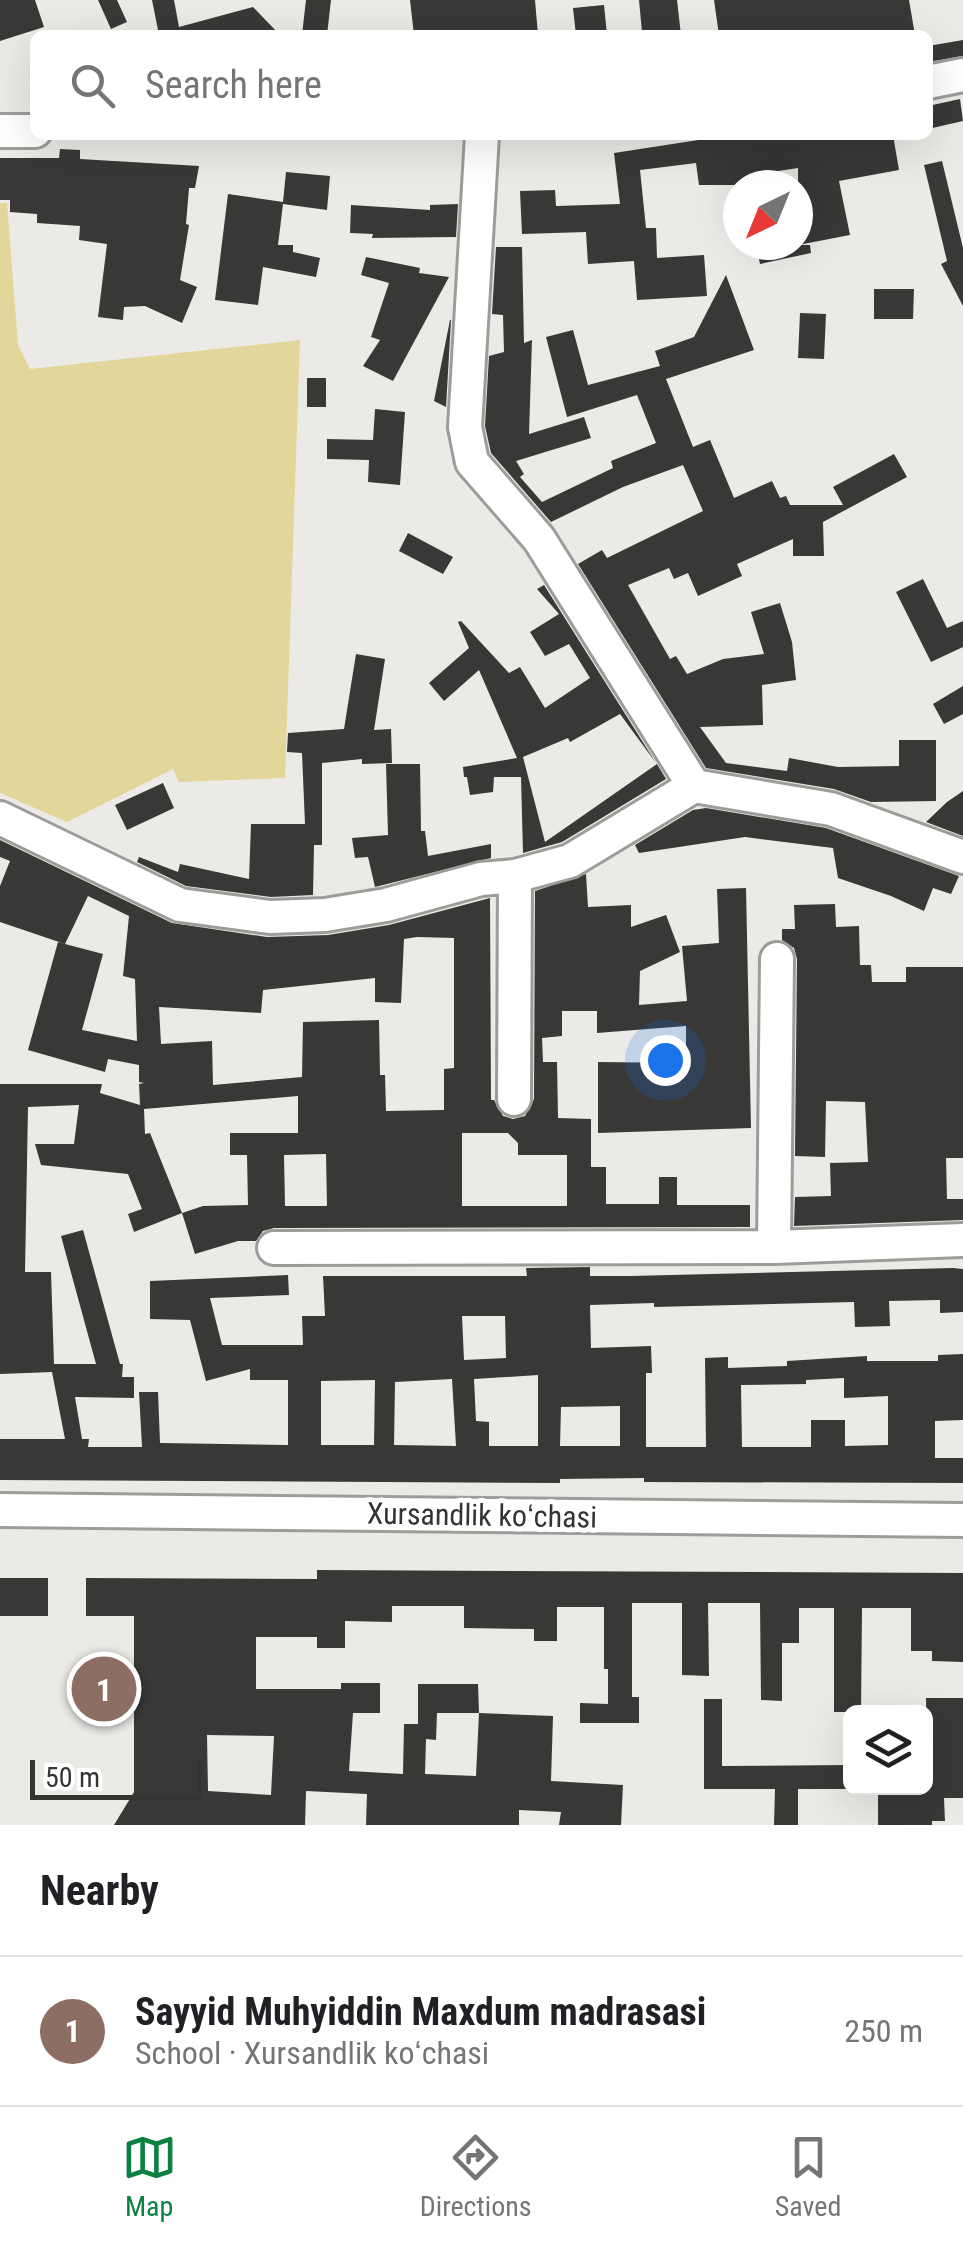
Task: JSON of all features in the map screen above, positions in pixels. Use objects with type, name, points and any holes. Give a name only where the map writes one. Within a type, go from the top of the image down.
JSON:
[{"type":"street","points":[[933,81],[963,76]]},
{"type":"street","points":[[0,131],[30,131]]},
{"type":"street","points":[[482,140],[466,427],[472,462],[539,540],[694,786]]},
{"type":"street","points":[[0,818],[180,905],[270,916],[324,914],[386,905],[570,860],[694,786],[831,810],[963,857]]},
{"type":"street","points":[[514,1099],[516,876]]},
{"type":"street","points":[[774,1247],[777,959]]},
{"type":"street","points":[[274,1248],[774,1247],[963,1240]]},
{"type":"street","name":"Xursandlik koʻchasi","points":[[0,1510],[963,1520]]},
{"type":"shaded area","points":[[0,203],[7,203],[18,345],[30,369],[300,340],[285,778],[179,782],[173,769],[67,822],[0,793]]},
{"type":"building","points":[[0,0],[35,0],[44,27],[0,41]]},
{"type":"building","points":[[98,0],[117,0],[127,22],[111,29]]},
{"type":"building","points":[[152,0],[174,0],[179,27],[253,7],[275,30],[158,30]]},
{"type":"building","points":[[306,0],[331,0],[328,30],[303,30]]},
{"type":"building","points":[[410,0],[535,0],[538,30],[413,30]]},
{"type":"building","points":[[639,0],[677,0],[680,30],[642,30]]},
{"type":"building","points":[[714,0],[909,0],[914,30],[718,30]]},
{"type":"building","points":[[604,5],[606,30],[575,30],[573,8]]},
{"type":"building","points":[[963,40],[963,56],[933,61],[933,45]]},
{"type":"building","points":[[960,99],[963,121],[933,128],[933,105]]},
{"type":"building","points":[[698,140],[894,140],[899,170],[839,181],[850,235],[813,242],[813,170],[723,170],[723,185],[699,185],[696,163],[640,170],[646,228],[656,228],[657,258],[704,255],[707,296],[637,300],[634,261],[588,264],[586,232],[522,234],[520,191],[555,190],[556,206],[620,204],[614,153]]},
{"type":"building","points":[[60,149],[80,150],[80,159],[199,166],[195,188],[189,188],[189,225],[180,280],[197,287],[182,323],[145,306],[124,307],[123,320],[98,317],[107,244],[79,240],[80,226],[37,223],[37,214],[10,212],[10,200],[0,200],[0,158],[59,158]]},
{"type":"building","points":[[942,161],[963,248],[963,306],[941,264],[947,261],[924,165]]},
{"type":"building","points":[[286,172],[330,176],[327,210],[283,204],[278,245],[293,245],[293,252],[320,258],[316,277],[263,267],[258,305],[215,300],[228,194],[283,202]]},
{"type":"building","points":[[458,204],[456,237],[372,238],[373,234],[350,233],[351,205],[430,210],[430,205]]},
{"type":"building","points":[[496,247],[522,247],[524,343],[532,340],[529,434],[584,417],[591,438],[516,461],[524,474],[520,477],[542,502],[613,468],[611,461],[656,443],[637,395],[567,417],[546,337],[573,330],[588,385],[660,366],[655,351],[694,337],[726,275],[754,350],[666,379],[693,447],[710,440],[734,498],[772,481],[780,498],[786,496],[790,505],[843,505],[833,487],[894,454],[907,477],[823,522],[824,556],[793,556],[793,539],[737,564],[742,576],[698,596],[688,573],[674,579],[669,568],[628,585],[670,659],[676,656],[687,674],[723,659],[764,654],[751,612],[780,603],[792,642],[796,680],[762,685],[763,725],[700,727],[726,763],[787,771],[789,758],[838,767],[899,766],[899,740],[936,740],[936,801],[871,802],[834,789],[706,768],[578,564],[602,550],[607,558],[703,511],[683,465],[623,487],[551,522],[491,453],[485,426],[489,356],[504,352],[503,315],[492,314]]},
{"type":"building","points":[[366,257],[420,268],[419,273],[449,277],[393,381],[363,366],[380,340],[371,337],[389,283],[361,275]]},
{"type":"building","points":[[874,289],[914,289],[913,319],[874,319]]},
{"type":"building","points":[[800,313],[826,314],[824,359],[798,358]]},
{"type":"building","points":[[451,320],[446,407],[434,401]]},
{"type":"building","points":[[307,378],[326,378],[326,407],[307,407]]},
{"type":"building","points":[[375,409],[405,412],[400,485],[368,482],[369,460],[327,459],[327,439],[373,440]]},
{"type":"building","points":[[408,533],[453,557],[443,574],[399,551]]},
{"type":"building","points":[[923,579],[947,628],[963,621],[963,647],[931,662],[896,592]]},
{"type":"building","points":[[544,585],[656,763],[620,714],[570,742],[568,738],[523,757],[545,842],[657,764],[666,779],[562,842],[523,853],[521,777],[494,777],[493,792],[470,795],[464,777],[463,767],[517,758],[479,670],[444,701],[429,683],[469,648],[458,622],[461,621],[509,673],[520,667],[545,708],[590,678],[569,644],[545,656],[530,632],[559,614],[537,589]]},
{"type":"building","points":[[356,654],[385,659],[374,730],[391,729],[392,763],[362,764],[362,759],[322,763],[322,845],[314,845],[313,895],[271,897],[186,886],[137,862],[139,857],[178,872],[180,864],[249,879],[251,824],[305,824],[302,753],[287,752],[288,733],[344,729]]},
{"type":"building","points":[[963,686],[963,714],[944,724],[933,704]]},
{"type":"building","points":[[386,764],[420,764],[421,831],[425,831],[428,856],[491,844],[491,858],[375,887],[368,857],[355,858],[352,838],[388,835]]},
{"type":"building","points":[[163,783],[174,808],[127,830],[115,805]]},
{"type":"building","points":[[963,791],[963,836],[926,822],[947,802]]},
{"type":"building","points":[[706,808],[826,828],[959,876],[951,894],[933,888],[924,911],[838,878],[833,848],[745,837],[639,853],[635,845],[693,810]]},
{"type":"building","points":[[0,840],[172,923],[267,937],[328,935],[389,925],[490,898],[491,1100],[503,1116],[513,1119],[525,1116],[534,1099],[535,891],[586,874],[588,907],[631,905],[631,927],[666,915],[680,952],[640,971],[639,1005],[687,1001],[682,946],[719,943],[717,889],[746,888],[751,1128],[598,1133],[598,1062],[686,1063],[686,1026],[597,1033],[597,1011],[562,1011],[562,1036],[542,1038],[543,1062],[557,1062],[558,1118],[591,1119],[591,1167],[606,1167],[606,1204],[659,1204],[659,1177],[677,1177],[677,1205],[750,1205],[750,1227],[274,1228],[263,1231],[256,1241],[238,1241],[195,1254],[182,1213],[134,1232],[128,1214],[142,1209],[128,1174],[41,1165],[35,1144],[74,1144],[79,1105],[28,1107],[25,1272],[51,1272],[54,1364],[96,1364],[61,1236],[83,1230],[123,1364],[122,1377],[134,1377],[134,1398],[75,1397],[82,1439],[89,1439],[88,1447],[142,1447],[139,1392],[158,1392],[160,1443],[288,1445],[288,1380],[250,1380],[250,1369],[206,1381],[190,1320],[150,1319],[150,1281],[288,1275],[289,1295],[210,1298],[222,1345],[303,1345],[302,1316],[325,1316],[323,1276],[527,1276],[526,1268],[590,1267],[590,1276],[953,1268],[963,1269],[963,1312],[940,1313],[940,1300],[889,1301],[890,1326],[855,1327],[854,1302],[590,1305],[591,1348],[651,1346],[652,1373],[646,1373],[646,1447],[706,1447],[705,1358],[728,1357],[728,1368],[787,1366],[787,1361],[867,1356],[867,1361],[938,1361],[938,1355],[963,1354],[963,1420],[935,1421],[935,1458],[963,1458],[963,1483],[644,1482],[644,1478],[560,1479],[560,1483],[0,1480],[0,1439],[65,1439],[52,1372],[0,1374],[0,1084],[102,1084],[100,1093],[140,1105],[139,1084],[144,1083],[139,1082],[139,1065],[108,1059],[105,1072],[28,1050],[58,942],[65,944],[0,922],[0,886],[10,861],[0,857]],"holes":[[[88,896],[129,916],[123,976],[135,979],[137,1041],[82,1030],[103,954],[65,944]],[[454,938],[454,1068],[444,1069],[444,1110],[386,1111],[385,1075],[380,1075],[379,1020],[303,1022],[302,1077],[213,1085],[212,1041],[161,1044],[159,1007],[261,1013],[263,990],[375,978],[375,1002],[401,1003],[404,939]],[[298,1096],[298,1133],[230,1133],[230,1155],[247,1155],[248,1205],[203,1206],[182,1213],[150,1133],[145,1134],[144,1109]],[[462,1133],[508,1133],[518,1143],[518,1155],[567,1155],[567,1206],[462,1206]],[[326,1154],[327,1206],[285,1206],[284,1155]],[[462,1316],[505,1316],[506,1358],[464,1360]],[[538,1375],[538,1446],[489,1446],[489,1422],[476,1421],[474,1379]],[[844,1378],[844,1398],[888,1396],[888,1445],[845,1446],[845,1420],[811,1420],[811,1447],[742,1447],[741,1385],[806,1384],[806,1380]],[[452,1379],[456,1446],[394,1445],[395,1382]],[[375,1380],[374,1445],[321,1445],[321,1381]],[[620,1406],[620,1446],[560,1446],[561,1407]]]},
{"type":"building","points":[[835,904],[836,927],[859,926],[860,965],[871,965],[872,982],[906,982],[906,967],[963,967],[963,1158],[946,1158],[947,1199],[963,1199],[963,1220],[794,1226],[795,1197],[831,1196],[830,1163],[868,1162],[865,1102],[826,1101],[825,1157],[795,1156],[797,959],[794,948],[782,940],[782,929],[795,929],[794,905]]},
{"type":"building","points":[[317,1570],[963,1573],[963,1662],[932,1661],[932,1651],[911,1651],[911,1608],[862,1608],[861,1705],[843,1705],[843,1712],[834,1712],[834,1608],[799,1608],[799,1643],[782,1643],[782,1701],[761,1700],[760,1603],[708,1603],[709,1676],[682,1675],[682,1603],[632,1603],[632,1697],[639,1697],[639,1723],[580,1723],[580,1703],[608,1704],[604,1607],[557,1607],[557,1641],[534,1641],[534,1629],[464,1628],[464,1606],[392,1606],[392,1622],[345,1621],[345,1648],[317,1648],[317,1637],[256,1637],[256,1689],[341,1689],[341,1683],[380,1683],[380,1713],[353,1713],[349,1771],[403,1774],[404,1724],[418,1724],[418,1684],[478,1684],[479,1713],[553,1716],[551,1781],[623,1785],[621,1825],[559,1825],[561,1812],[519,1810],[519,1825],[366,1825],[367,1794],[306,1791],[305,1825],[114,1825],[134,1792],[134,1616],[86,1616],[86,1578],[317,1579]],"holes":[[[437,1713],[479,1713],[476,1776],[425,1774],[426,1739],[436,1740]],[[207,1735],[274,1736],[271,1795],[208,1791]]]},
{"type":"building","points":[[0,1578],[48,1578],[48,1616],[0,1616]]},
{"type":"building","points":[[926,1698],[963,1698],[963,1798],[944,1798],[945,1821],[932,1821],[932,1825],[878,1825],[878,1795],[933,1795],[933,1705],[926,1705]]},
{"type":"building","points":[[704,1699],[722,1699],[722,1766],[843,1765],[843,1789],[798,1789],[798,1825],[774,1825],[775,1789],[704,1789]]},
{"type":"place","name":"Sayyid Muhyiddin Maxdum madrasasi","points":[[104,1689]]}]
